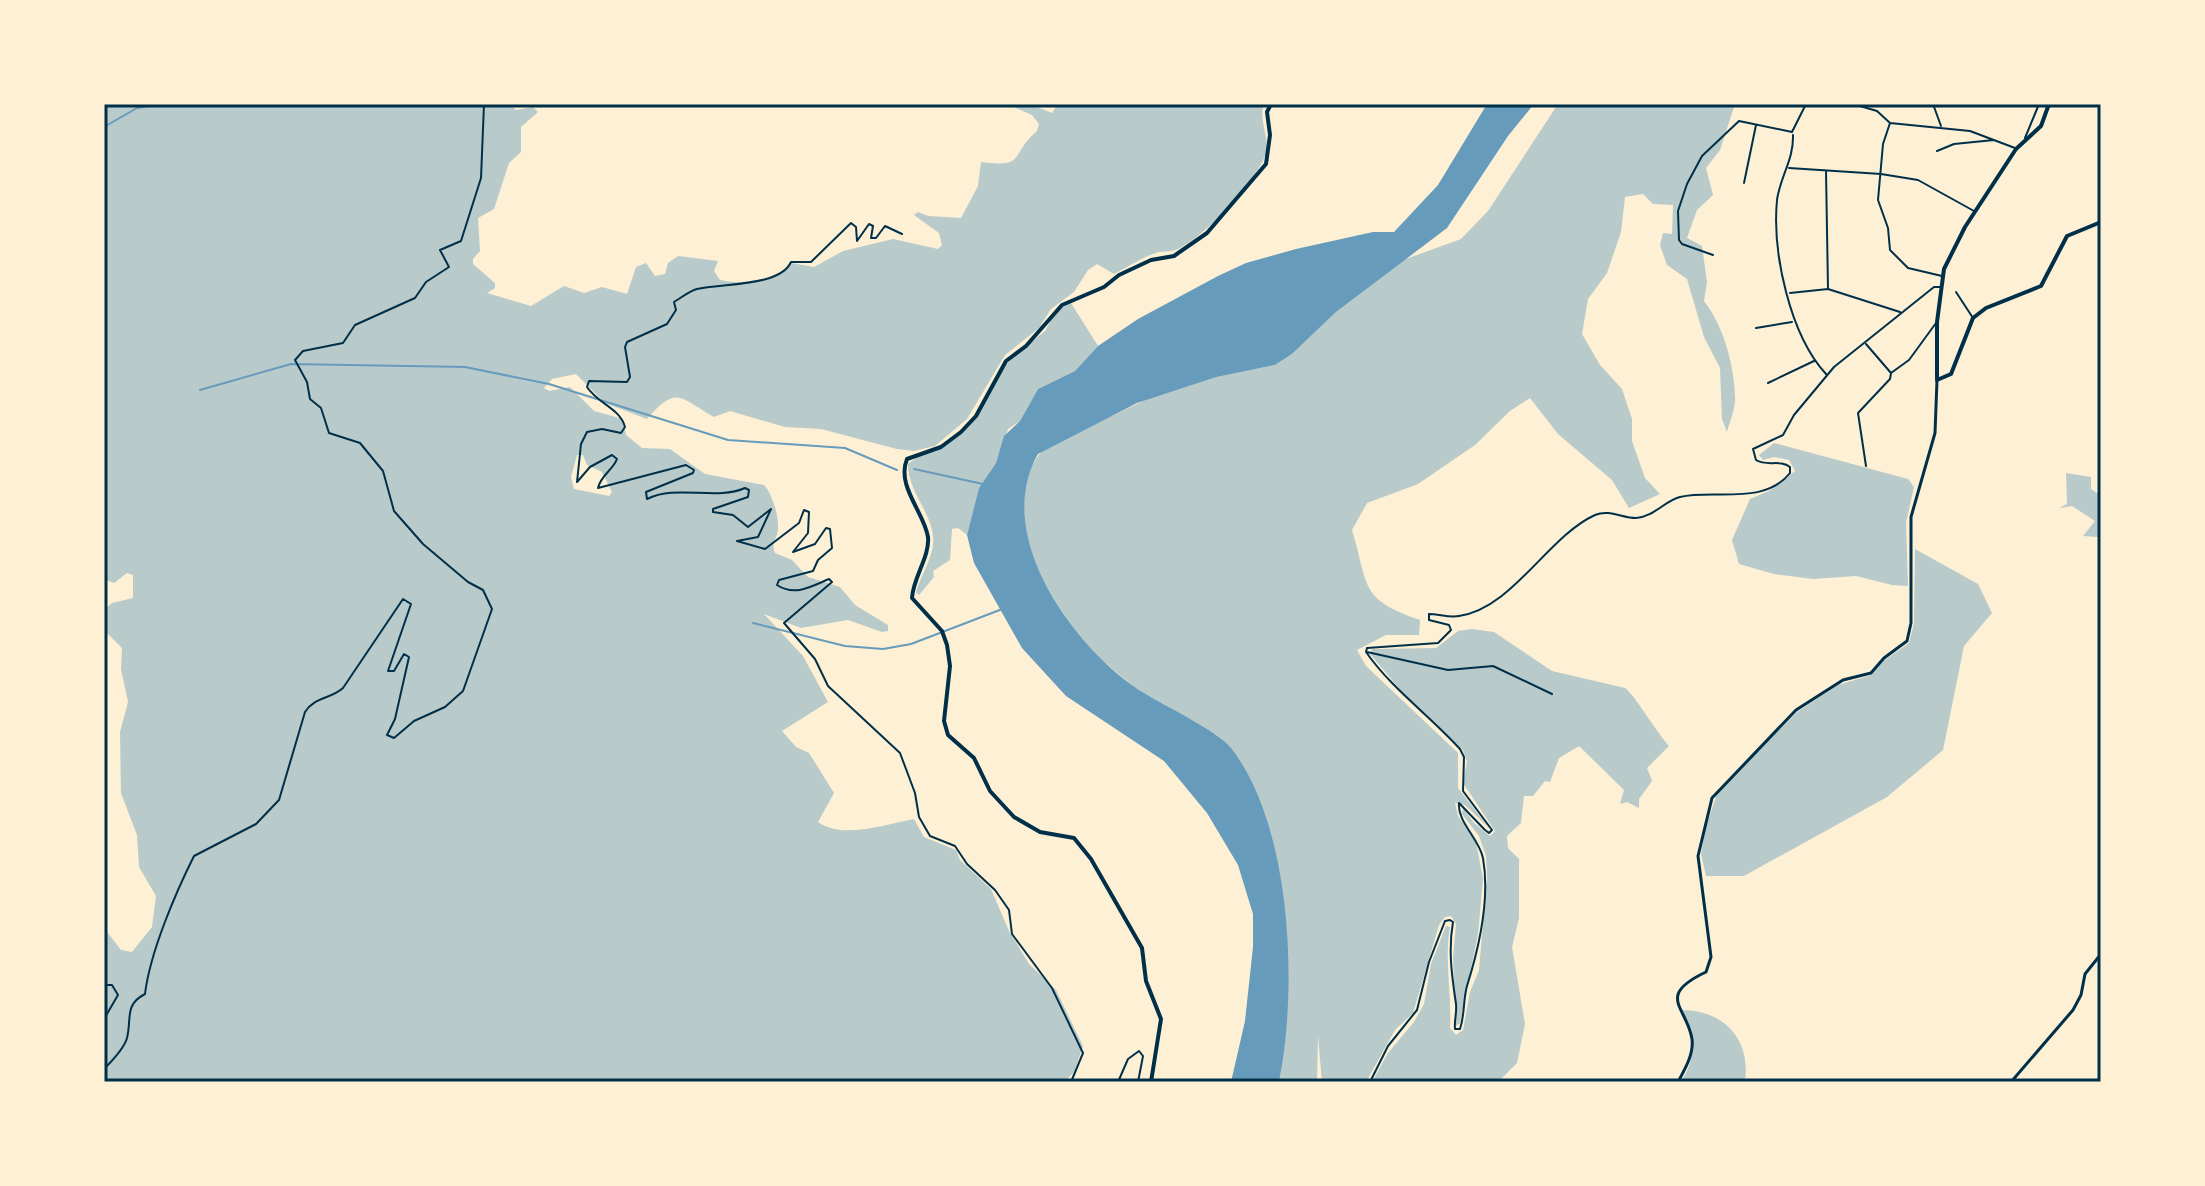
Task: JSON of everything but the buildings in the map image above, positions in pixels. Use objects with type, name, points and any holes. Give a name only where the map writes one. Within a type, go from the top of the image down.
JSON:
[{"type":"main road","points":[[1151,1082],[1160,1013],[1146,981],[1140,943],[1091,859],[1074,838],[1040,832],[1014,817],[990,791],[974,758],[946,732],[944,721],[949,654],[942,631],[912,598],[929,542],[909,491],[904,467],[912,456],[938,449],[961,432],[976,416],[1006,361],[1026,346],[1062,305],[1100,289],[1119,275],[1151,260],[1174,256],[1207,233],[1266,164],[1271,104]]},
{"type":"main road","points":[[2049,104],[2041,126],[2016,149],[1975,211],[1942,276],[1937,322],[1937,380],[1951,374],[1973,318],[1986,308],[2041,286],[2067,236],[2101,222]]},
{"type":"street","points":[[104,1069],[126,1040],[129,1009],[135,999],[145,994],[170,903],[183,883],[194,856],[256,824],[279,800],[286,786],[296,733],[308,706],[343,688],[403,599],[409,600],[411,606],[388,669],[390,673],[404,654],[408,655],[395,719],[387,732],[394,738],[414,721],[457,698],[468,681],[473,655],[488,628],[492,609],[483,590],[461,577],[408,528],[390,503],[383,471],[358,441],[329,433],[321,408],[310,399],[307,382],[298,371],[295,357],[316,346],[343,343],[352,327],[369,315],[415,298],[426,282],[449,267],[440,250],[442,246],[457,244],[470,221],[481,178],[484,104]]},
{"type":"street","points":[[1806,104],[1792,132],[1789,168],[1780,186],[1777,218],[1781,265],[1794,322],[1814,361],[1827,375]]},
{"type":"street","points":[[1853,104],[1877,111],[1890,123],[1941,127],[1995,140],[2016,149]]},
{"type":"street","points":[[1933,104],[1941,127]]},
{"type":"street","points":[[2025,139],[2039,104]]},
{"type":"street","points":[[1713,255],[1682,244],[1679,240],[1678,211],[1687,184],[1708,148],[1739,121],[1792,132]]},
{"type":"street","points":[[1890,123],[1883,144],[1878,200],[1888,228],[1890,250],[1908,268],[1942,276]]},
{"type":"street","points":[[1744,183],[1756,124]]},
{"type":"street","points":[[1937,151],[1954,144],[1995,140]]},
{"type":"street","points":[[1789,168],[1881,174],[1929,184],[1975,211]]},
{"type":"street","points":[[1826,171],[1828,289]]},
{"type":"street","points":[[902,234],[885,226],[876,238],[871,238],[873,226],[869,224],[857,241],[856,227],[851,223],[811,262],[791,262],[786,271],[765,281],[750,279],[731,287],[697,289],[674,302],[676,310],[667,324],[627,342],[625,347],[630,377],[627,382],[589,381],[587,387],[593,396],[620,414],[625,427],[621,433],[602,429],[587,432],[581,444],[577,482],[590,467],[612,455],[617,459],[615,464],[600,480],[598,488],[686,465],[694,470],[693,473],[646,492],[647,499],[677,493],[749,490],[748,497],[713,509],[713,512],[733,515],[748,527],[771,509],[758,537],[737,541],[757,548],[765,549],[792,530],[804,510],[810,518],[808,533],[793,552],[815,544],[826,528],[830,529],[832,548],[818,560],[813,571],[779,580],[777,585],[793,590],[813,588],[829,579],[832,582],[784,623],[815,659],[828,686],[900,753],[915,793],[919,817],[930,836],[955,846],[967,864],[995,890],[1009,910],[1012,934],[1052,988],[1083,1053],[1071,1082]]},
{"type":"street","points":[[1366,652],[1371,645],[1438,643],[1445,639],[1451,630],[1449,625],[1429,620],[1429,614],[1456,617],[1480,609],[1595,515],[1642,517],[1685,496],[1745,494],[1781,481],[1790,473],[1790,467],[1783,463],[1762,464],[1756,460],[1753,449],[1783,435],[1794,415],[1827,375],[1934,287],[1940,287]]},
{"type":"street","points":[[1789,293],[1828,289],[1902,313]]},
{"type":"street","points":[[1956,292],[1973,318]]},
{"type":"street","points":[[1756,328],[1794,322]]},
{"type":"street","points":[[1866,466],[1858,413],[1890,379],[1891,373],[1909,360],[1937,322]]},
{"type":"street","points":[[1866,344],[1891,373]]},
{"type":"street","points":[[1768,383],[1814,361]]},
{"type":"street","points":[[1678,1082],[1690,1058],[1692,1039],[1679,1012],[1680,994],[1686,982],[1706,972],[1711,957],[1698,856],[1712,798],[1796,710],[1843,680],[1871,673],[1884,658],[1907,641],[1911,623],[1911,517],[1935,433],[1937,380]]},
{"type":"street","points":[[1366,652],[1448,670],[1493,666],[1522,676],[1552,694]]},
{"type":"street","points":[[1366,652],[1407,701],[1460,749],[1464,757],[1463,791],[1492,830],[1489,833],[1485,830],[1459,803],[1461,817],[1480,845],[1485,870],[1477,956],[1467,987],[1460,1029],[1455,1029],[1454,1025],[1456,1003],[1450,953],[1453,922],[1450,920],[1445,921],[1429,962],[1417,1010],[1388,1046],[1370,1082]]},
{"type":"street","points":[[2011,1082],[2073,1010],[2081,995],[2085,974],[2101,954]]},
{"type":"street","points":[[104,985],[112,985],[118,995],[104,1019]]},
{"type":"street","points":[[1118,1082],[1128,1059],[1139,1051],[1143,1056],[1138,1082]]},
{"type":"shaded area","points":[[104,104],[510,104],[516,110],[533,107],[538,112],[521,127],[521,152],[509,163],[494,209],[478,218],[480,251],[473,259],[473,264],[495,283],[495,288],[487,293],[531,306],[564,286],[584,293],[602,287],[627,294],[636,267],[646,263],[655,276],[665,274],[668,263],[678,256],[718,261],[714,271],[720,280],[749,282],[778,275],[791,263],[814,267],[843,251],[893,239],[938,249],[942,245],[939,233],[914,215],[918,212],[928,216],[961,218],[978,186],[981,162],[1012,161],[1037,131],[1039,124],[1032,115],[1007,104],[1037,107],[1052,113],[1058,104],[1264,104],[1262,116],[1266,153],[1252,179],[1228,207],[1201,233],[1178,249],[1153,254],[1114,274],[1097,264],[1088,270],[1074,292],[1051,309],[1039,328],[1005,355],[967,419],[935,446],[914,451],[897,449],[821,429],[785,427],[730,411],[714,417],[679,398],[665,401],[647,419],[605,403],[576,374],[552,379],[544,388],[549,391],[570,387],[594,411],[623,419],[626,435],[642,448],[670,449],[705,474],[764,485],[777,518],[775,553],[792,560],[808,577],[840,587],[855,605],[888,625],[888,631],[882,632],[848,620],[801,628],[764,614],[803,656],[828,702],[782,731],[796,747],[809,753],[834,793],[818,822],[840,830],[852,830],[914,819],[924,837],[956,850],[960,860],[991,889],[1009,931],[1029,964],[1056,990],[1083,1046],[1074,1072],[1064,1082],[104,1082],[104,928],[121,950],[132,952],[152,927],[156,896],[139,867],[137,835],[121,793],[120,732],[128,702],[121,669],[122,648],[106,632],[104,610],[112,603],[133,598],[133,575],[127,573],[114,583],[104,579]],"holes":[[[577,455],[583,455],[587,465],[602,472],[612,492],[609,496],[574,489],[571,477]]]},
{"type":"shaded area","points":[[1558,104],[1735,104],[1720,150],[1706,168],[1713,195],[1697,210],[1687,238],[1702,246],[1707,282],[1704,301],[1717,321],[1730,358],[1735,405],[1727,432],[1722,419],[1720,368],[1704,337],[1687,279],[1667,265],[1660,245],[1663,233],[1672,234],[1673,205],[1653,204],[1643,194],[1625,197],[1621,232],[1607,273],[1588,299],[1582,334],[1600,365],[1622,389],[1632,419],[1632,441],[1645,478],[1660,494],[1629,508],[1612,480],[1558,434],[1530,398],[1510,411],[1475,445],[1418,484],[1367,503],[1352,530],[1369,588],[1386,605],[1420,620],[1419,635],[1386,635],[1357,650],[1366,666],[1458,753],[1458,788],[1490,829],[1465,805],[1455,803],[1458,816],[1476,842],[1483,879],[1478,934],[1460,1023],[1456,1026],[1453,958],[1456,924],[1451,916],[1445,917],[1439,925],[1413,1013],[1395,1030],[1366,1082],[1322,1082],[1318,1036],[1317,1082],[1279,1082],[1288,999],[1287,949],[1275,848],[1261,802],[1242,764],[1216,735],[1149,697],[1117,673],[1062,615],[1042,581],[1029,545],[1024,506],[1027,481],[1032,465],[1048,446],[1158,394],[1216,376],[1275,365],[1403,260],[1461,239],[1488,211]]},
{"type":"shaded area","points":[[1071,303],[1098,346],[1075,371],[1038,389],[1020,421],[1008,429],[996,463],[979,488],[967,535],[958,528],[952,529],[950,560],[933,571],[934,577],[919,595],[916,593],[932,551],[933,537],[912,484],[908,464],[920,455],[937,451],[969,426],[1010,359],[1045,331],[1057,310]]},
{"type":"shaded area","points":[[1774,443],[1908,479],[1914,487],[1906,523],[1908,586],[1856,576],[1813,579],[1774,574],[1739,564],[1732,540],[1750,499],[1769,491],[1795,471],[1789,460],[1774,457],[1763,460],[1759,455]]},
{"type":"shaded area","points":[[2066,473],[2091,477],[2091,489],[2097,493],[2101,489],[2098,537],[2083,536],[2095,521],[2072,506],[2059,508],[2067,504]]},
{"type":"shaded area","points":[[1915,549],[1978,584],[1992,613],[1964,646],[1943,750],[1887,797],[1744,876],[1706,876],[1701,854],[1705,829],[1718,791],[1797,712],[1838,685],[1871,675],[1882,662],[1909,643],[1914,623]]},
{"type":"shaded area","points":[[1458,631],[1494,632],[1552,671],[1625,688],[1669,746],[1647,768],[1652,781],[1639,799],[1639,808],[1627,802],[1620,804],[1624,790],[1579,746],[1559,758],[1550,782],[1545,781],[1533,796],[1524,796],[1521,823],[1507,836],[1508,848],[1519,859],[1519,918],[1512,947],[1525,1024],[1517,1063],[1498,1082],[1372,1082],[1388,1053],[1414,1022],[1424,1004],[1431,964],[1446,926],[1450,927],[1450,1028],[1456,1035],[1463,1030],[1470,992],[1479,970],[1487,877],[1486,856],[1479,836],[1462,814],[1463,808],[1474,823],[1490,836],[1495,831],[1463,783],[1467,762],[1463,750],[1408,699],[1370,654],[1372,649],[1436,648]]},
{"type":"shaded area","points":[[1681,1010],[1710,1015],[1731,1030],[1744,1053],[1745,1082],[1681,1082],[1690,1064],[1693,1046],[1690,1028]]},
{"type":"water","points":[[1487,104],[1534,104],[1508,136],[1447,228],[1336,312],[1292,354],[1275,365],[1216,377],[1137,403],[1038,454],[1026,486],[1025,520],[1033,554],[1048,588],[1068,620],[1118,674],[1231,748],[1251,781],[1267,820],[1285,909],[1288,1001],[1285,1044],[1279,1082],[1231,1082],[1245,1021],[1253,947],[1253,914],[1238,865],[1207,813],[1164,761],[1066,696],[1022,648],[974,563],[967,535],[979,488],[996,463],[1004,436],[1020,421],[1038,389],[1075,371],[1098,346],[1138,319],[1246,263],[1373,232],[1394,232],[1438,185]]},
{"type":"waterway","points":[[104,127],[137,108],[162,104]]},
{"type":"waterway","points":[[200,390],[291,364],[465,367],[549,384],[728,440],[845,448],[897,470]]},
{"type":"waterway","points":[[914,469],[983,484]]},
{"type":"waterway","points":[[753,623],[845,646],[883,649],[911,644],[1005,608]]}]
